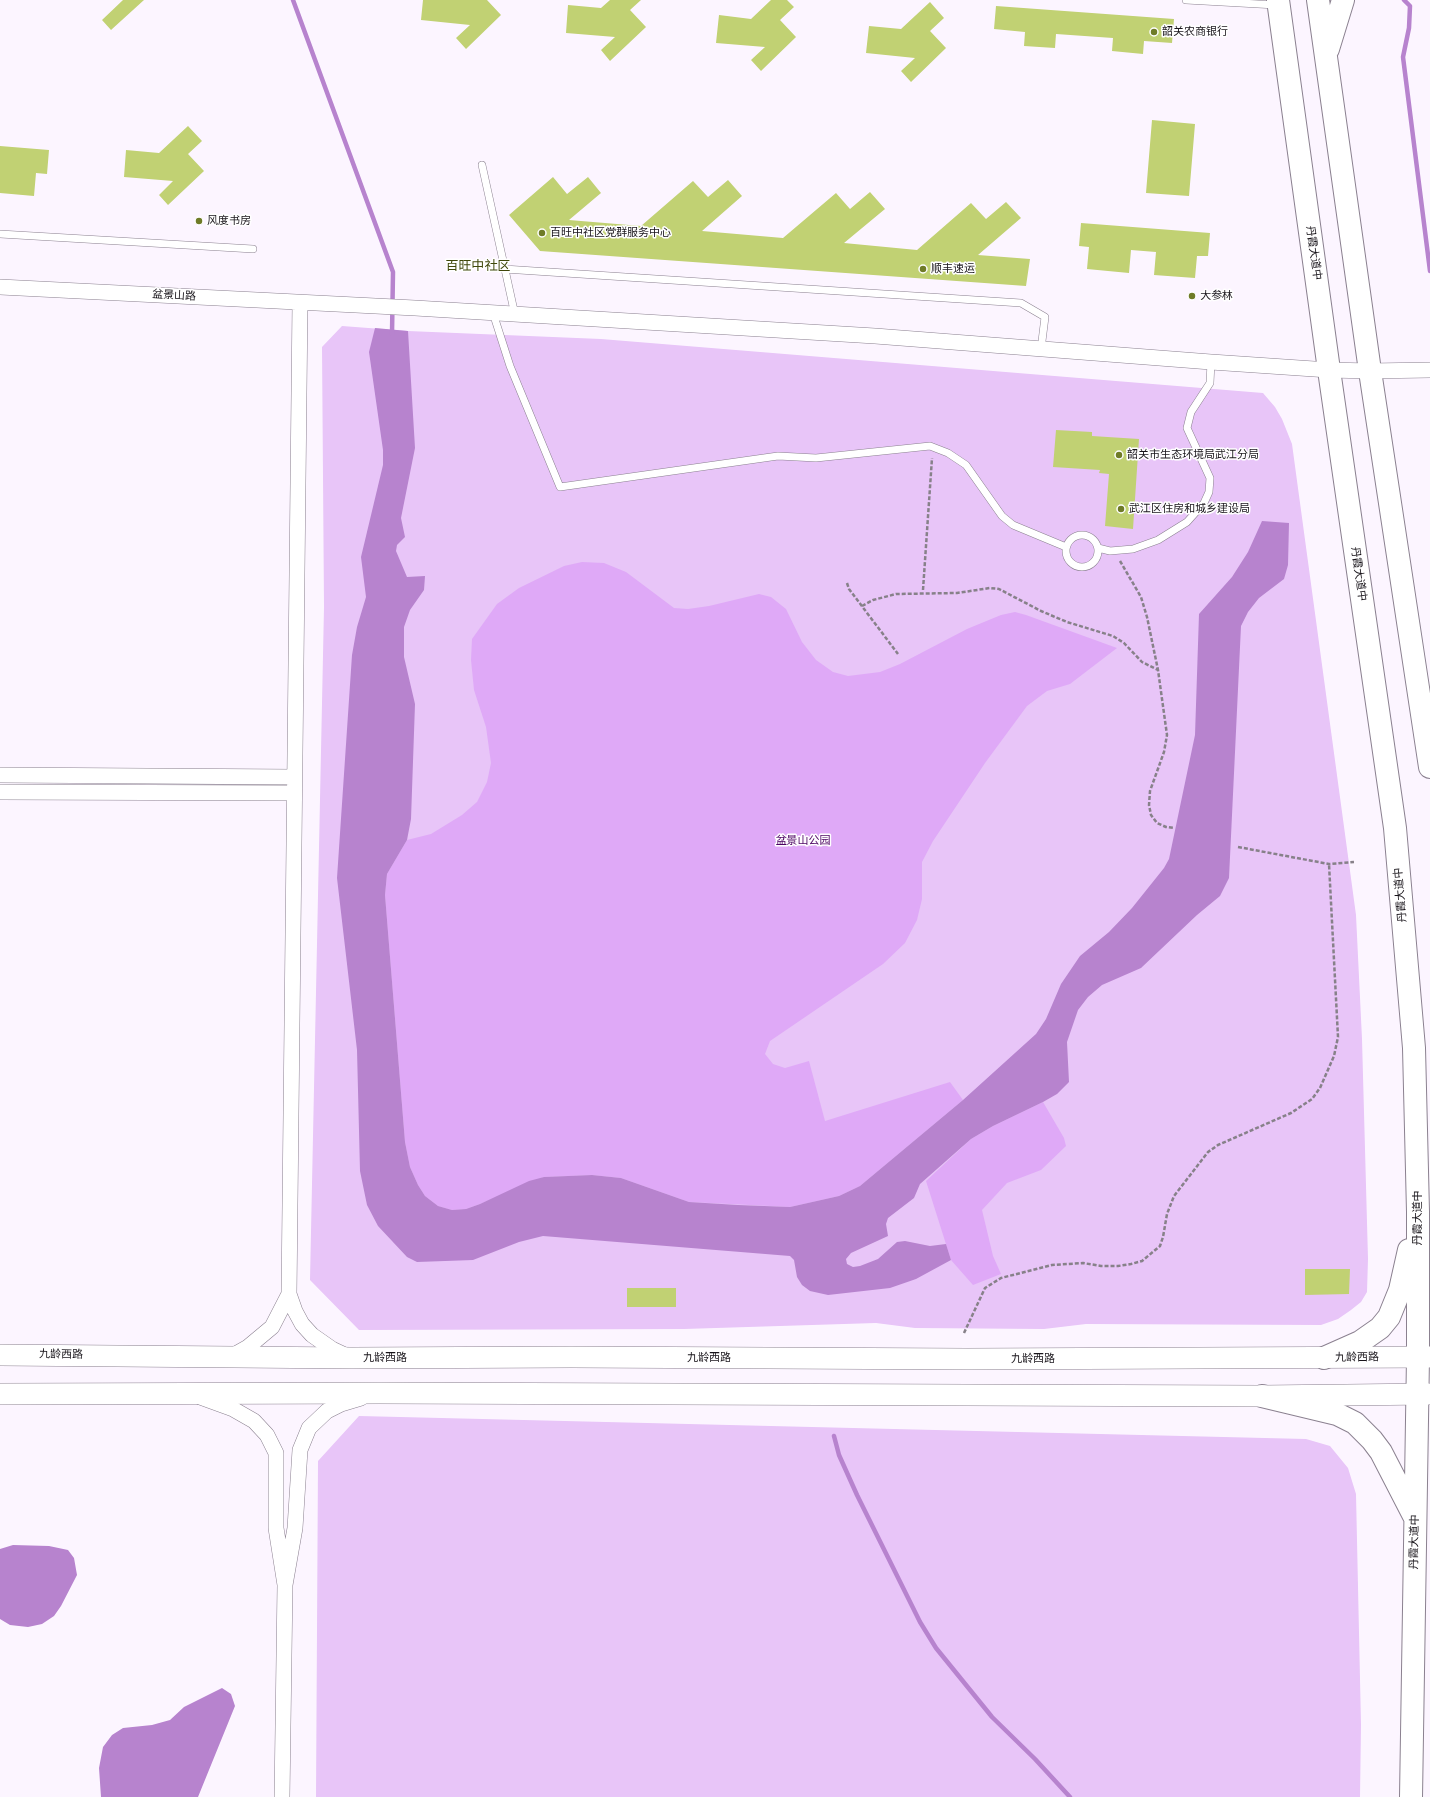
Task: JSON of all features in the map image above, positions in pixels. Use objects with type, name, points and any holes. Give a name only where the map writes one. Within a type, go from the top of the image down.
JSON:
[{"type":"main road","points":[[1318,0],[1370,371],[1430,766]]},
{"type":"main road","points":[[1326,54],[1343,0]]},
{"type":"main road","name":"丹霞大道中","points":[[1271,3],[1286,60],[1328,370],[1394,828],[1412,1029],[1424,1357],[1424,1394],[1415,1519],[1411,1797]]},
{"type":"main road","points":[[1412,1029],[1421,1040],[1430,1044]]},
{"type":"main road","points":[[1324,1358],[1360,1342],[1380,1328],[1388,1317],[1400,1290],[1418,1212]]},
{"type":"main road","name":"九龄西路","points":[[0,1355],[352,1358],[1424,1357]]},
{"type":"main road","points":[[0,1394],[380,1393],[1262,1396],[1424,1394]]},
{"type":"main road","points":[[1262,1396],[1329,1412],[1355,1423],[1372,1440],[1381,1452],[1415,1519]]},
{"type":"street","name":"盆景山路","points":[[0,287],[415,308],[875,336],[1328,370],[1426,370]]},
{"type":"street","points":[[300,303],[289,1294],[295,1311],[302,1324],[312,1335],[332,1349],[352,1358]]},
{"type":"street","points":[[0,775],[294,777]]},
{"type":"street","points":[[0,792],[294,793]]},
{"type":"street","points":[[231,1357],[248,1347],[272,1327],[289,1294]]},
{"type":"street","points":[[284,1585],[295,1528],[300,1450],[309,1428],[327,1411],[341,1404],[380,1393]]},
{"type":"street","points":[[190,1394],[232,1409],[254,1421],[266,1435],[276,1453],[276,1528],[284,1585],[282,1797]]},
{"type":"lane","points":[[1186,0],[1271,3]]},
{"type":"lane","points":[[482,165],[514,315]]},
{"type":"lane","points":[[0,234],[253,249]]},
{"type":"lane","points":[[504,269],[1021,303],[1045,317],[1041,349]]},
{"type":"lane","points":[[493,313],[513,372],[560,487],[770,457],[816,458],[918,447],[933,447],[948,453],[966,465],[1002,516],[1013,525],[1066,547]]},
{"type":"lane","points":[[1098,548],[1110,551],[1133,549],[1158,540],[1187,522],[1204,503],[1209,492],[1210,478],[1187,428],[1191,412],[1210,383],[1211,362]]},
{"type":"lane","points":[[1080,535],[1090,537],[1094,540],[1098,548],[1099,553],[1094,562],[1091,565],[1081,568],[1068,561],[1066,556],[1066,547],[1072,538],[1080,535]]},
{"type":"path","points":[[924,590],[933,447]]},
{"type":"path","points":[[1110,551],[1124,566],[1141,596],[1147,617],[1158,670],[1167,735],[1164,752],[1150,791],[1149,805],[1151,816],[1157,823],[1166,827],[1174,828]]},
{"type":"path","points":[[847,583],[849,589],[898,654]]},
{"type":"path","points":[[862,606],[873,600],[896,594],[957,593],[990,588],[999,589],[1041,611],[1067,622],[1113,636],[1124,643],[1142,662],[1158,670]]},
{"type":"path","points":[[1238,847],[1329,864],[1354,862]]},
{"type":"path","points":[[964,1333],[985,1288],[1001,1278],[1052,1265],[1082,1263],[1101,1266],[1118,1266],[1131,1264],[1147,1257],[1160,1246],[1167,1214],[1174,1196],[1208,1152],[1218,1145],[1291,1113],[1312,1098],[1320,1088],[1334,1056],[1338,1037],[1329,864]]},
{"type":"green space","name":"盆景山公园","points":[[342,326],[408,331],[601,339],[1263,393],[1275,407],[1282,419],[1292,444],[1356,915],[1362,1039],[1368,1259],[1367,1292],[1361,1302],[1338,1319],[1321,1325],[1086,1324],[1044,1329],[915,1328],[876,1323],[684,1329],[359,1330],[310,1280],[324,607],[322,347]]},
{"type":"green space","points":[[582,562],[604,563],[626,572],[674,608],[688,609],[709,606],[759,594],[771,597],[786,609],[802,642],[816,660],[833,672],[848,676],[880,672],[900,664],[967,629],[1001,615],[1015,612],[1117,648],[1070,684],[1047,691],[1027,706],[985,763],[933,841],[922,862],[922,899],[917,920],[905,943],[883,964],[770,1041],[765,1054],[773,1064],[785,1068],[809,1061],[825,1121],[950,1082],[963,1100],[860,1186],[839,1196],[790,1207],[689,1202],[621,1178],[592,1175],[544,1177],[480,1204],[466,1209],[452,1210],[438,1206],[425,1196],[410,1167],[405,1142],[385,895],[387,874],[407,840],[431,834],[462,815],[477,802],[487,782],[491,763],[486,727],[474,690],[471,660],[472,639],[497,604],[519,588],[564,566]]},
{"type":"green space","points":[[1043,1102],[1064,1138],[1066,1146],[1041,1170],[1007,1183],[982,1210],[993,1256],[1001,1274],[973,1285],[951,1260],[926,1181],[971,1139],[993,1126]]},
{"type":"green space","points":[[359,1416],[1306,1439],[1330,1446],[1348,1468],[1356,1494],[1361,1725],[1360,1797],[316,1797],[318,1461]]},
{"type":"shaded area","points":[[375,328],[408,331],[415,448],[401,518],[405,537],[397,545],[396,551],[407,577],[425,576],[424,590],[410,610],[404,627],[404,657],[415,704],[411,819],[407,840],[387,874],[385,895],[405,1142],[410,1167],[425,1196],[438,1206],[452,1210],[466,1209],[480,1204],[529,1181],[544,1177],[592,1175],[621,1178],[689,1202],[790,1207],[839,1196],[860,1186],[963,1100],[1036,1034],[1046,1019],[1061,984],[1080,956],[1109,932],[1132,908],[1164,868],[1169,859],[1195,735],[1199,614],[1232,577],[1248,552],[1262,521],[1289,523],[1288,565],[1284,579],[1259,598],[1248,612],[1241,626],[1229,878],[1220,896],[1197,915],[1141,968],[1102,985],[1088,997],[1078,1010],[1067,1042],[1069,1082],[1057,1094],[993,1126],[971,1139],[920,1184],[914,1198],[888,1218],[886,1224],[888,1236],[851,1253],[846,1259],[847,1264],[853,1267],[860,1266],[878,1259],[897,1242],[905,1241],[930,1246],[946,1244],[951,1260],[916,1279],[890,1288],[828,1295],[810,1291],[802,1285],[797,1277],[794,1260],[790,1256],[543,1236],[519,1242],[473,1260],[417,1262],[407,1257],[378,1226],[367,1205],[360,1171],[357,1050],[337,878],[352,655],[357,627],[366,597],[361,557],[383,465],[383,450],[369,352]]},
{"type":"shaded area","points":[[13,1545],[49,1546],[68,1550],[74,1558],[77,1575],[61,1606],[54,1616],[42,1624],[28,1627],[10,1625],[0,1619],[0,1549]]},
{"type":"shaded area","points":[[222,1688],[231,1694],[235,1706],[198,1797],[101,1797],[99,1768],[103,1747],[112,1735],[123,1728],[152,1725],[170,1720],[184,1707]]},
{"type":"building","points":[[123,0],[144,0],[111,30],[102,20]]},
{"type":"building","points":[[423,0],[487,0],[501,15],[466,49],[456,38],[470,25],[421,20]]},
{"type":"building","points":[[610,0],[641,0],[630,10],[646,27],[610,61],[601,50],[615,37],[566,33],[568,5],[601,8]]},
{"type":"building","points":[[771,0],[787,0],[794,7],[780,20],[796,37],[761,71],[751,60],[765,47],[716,43],[719,15],[751,19]]},
{"type":"building","points":[[930,2],[944,18],[930,31],[946,48],[911,82],[901,71],[915,58],[866,53],[869,26],[901,29]]},
{"type":"building","points":[[996,6],[1174,19],[1172,43],[1144,41],[1143,54],[1112,51],[1113,38],[1056,34],[1055,48],[1024,46],[1025,32],[994,29]]},
{"type":"building","points":[[1152,120],[1195,124],[1189,196],[1146,193]]},
{"type":"building","points":[[188,126],[202,141],[188,154],[204,171],[168,205],[159,195],[173,181],[124,177],[126,150],[159,153]]},
{"type":"building","points":[[0,146],[49,150],[47,174],[36,173],[34,196],[0,193]]},
{"type":"building","points":[[553,177],[567,194],[588,177],[601,193],[569,220],[641,226],[693,181],[708,197],[728,180],[742,196],[702,231],[783,238],[836,193],[850,209],[870,192],[885,209],[844,243],[917,250],[971,203],[986,219],[1006,202],[1021,218],[978,255],[1030,259],[1026,286],[540,251],[509,215]]},
{"type":"building","points":[[1081,223],[1210,233],[1208,256],[1197,256],[1195,278],[1154,275],[1156,252],[1131,250],[1129,273],[1087,269],[1089,247],[1079,246]]},
{"type":"building","points":[[1056,430],[1092,432],[1092,436],[1139,439],[1133,529],[1105,526],[1109,474],[1099,473],[1100,470],[1053,467]]},
{"type":"building","points":[[1305,1269],[1350,1269],[1349,1294],[1305,1295]]},
{"type":"building","points":[[627,1288],[676,1288],[676,1307],[627,1307]]},
{"type":"waterway","points":[[293,0],[393,272],[392,334]]},
{"type":"waterway","points":[[1404,0],[1410,6],[1409,28],[1403,57],[1430,271]]},
{"type":"waterway","points":[[834,1436],[839,1455],[857,1495],[920,1622],[936,1648],[992,1717],[1035,1759],[1070,1797]]},
{"type":"place","name":"韶关农商银行","points":[[1154,32]]},
{"type":"place","name":"风度书房","points":[[199,221]]},
{"type":"place","name":"百旺中社区党群服务中心","points":[[542,233]]},
{"type":"place","name":"顺丰速运","points":[[923,269]]},
{"type":"place","name":"大参林","points":[[1192,296]]},
{"type":"place","name":"韶关市生态环境局武江分局","points":[[1119,455]]},
{"type":"place","name":"武江区住房和城乡建设局","points":[[1121,509]]},
{"type":"district","name":"百旺中社区","points":[[478,267]]}]
